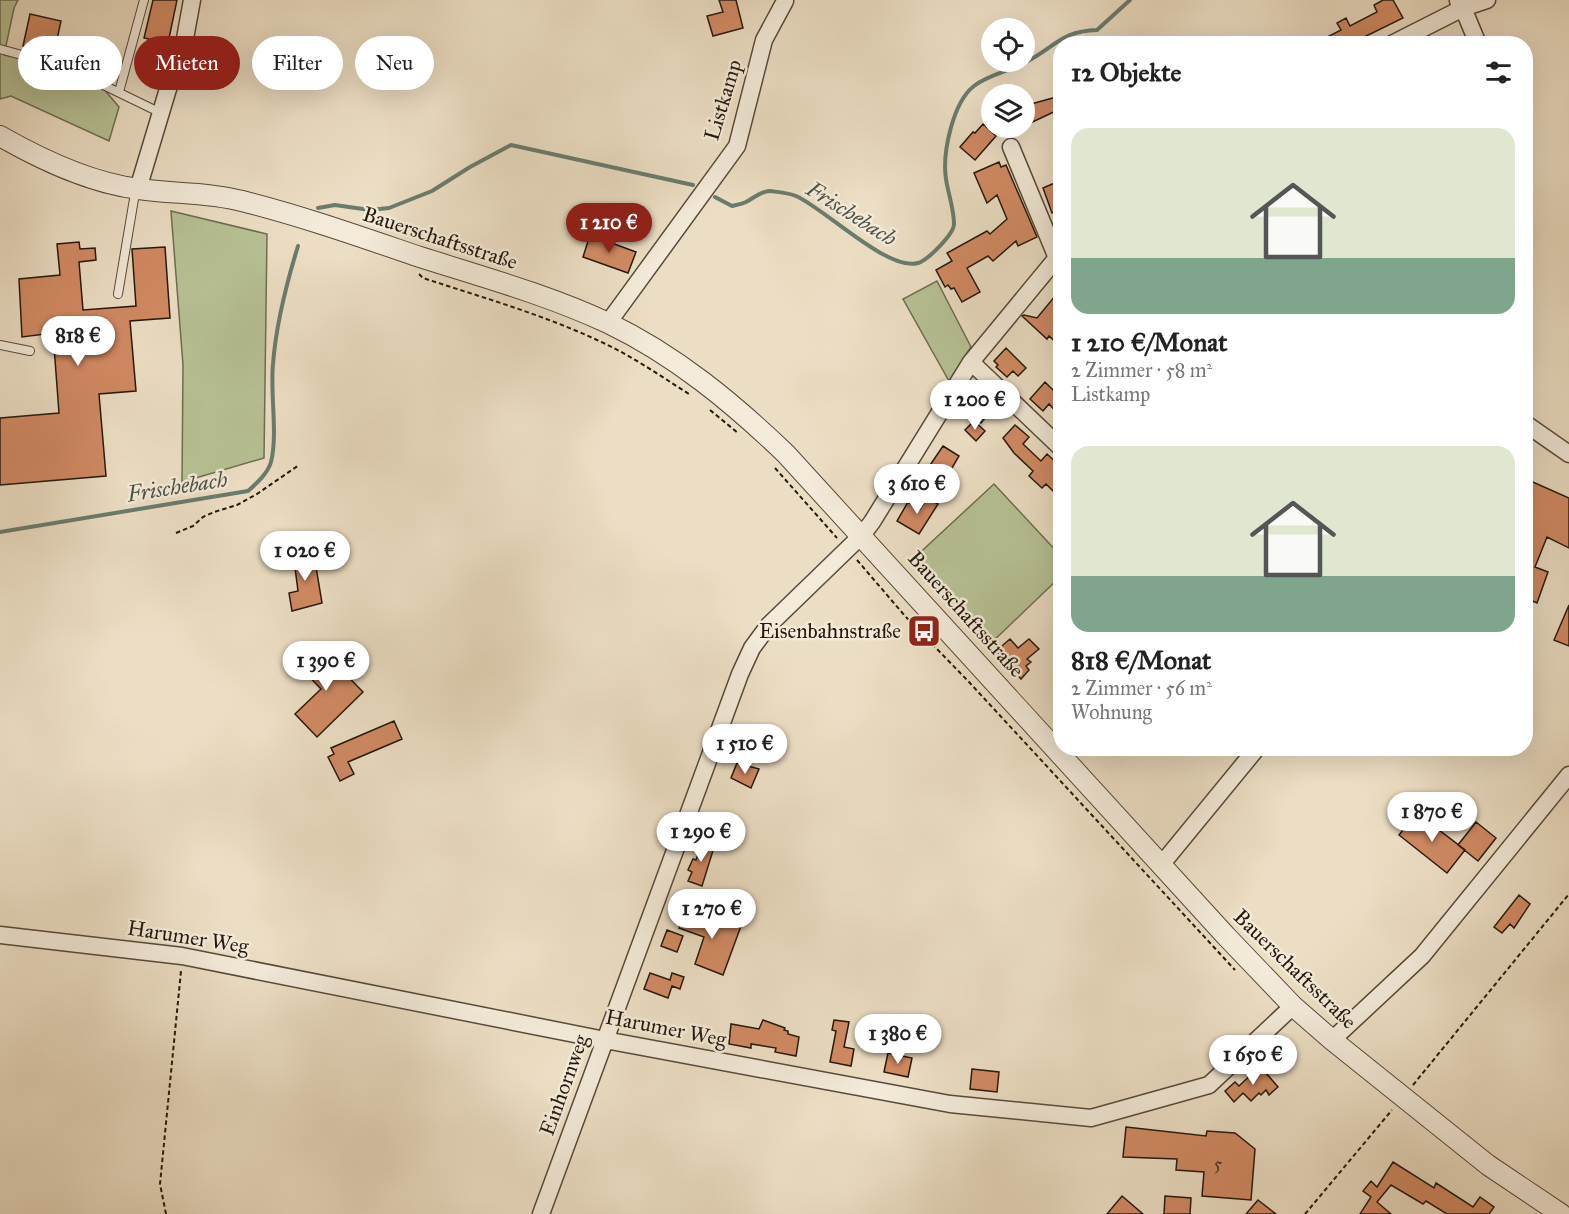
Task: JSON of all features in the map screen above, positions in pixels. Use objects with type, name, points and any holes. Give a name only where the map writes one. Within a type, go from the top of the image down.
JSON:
[{"type":"street","points":[[138,189],[184,44],[192,0]]},
{"type":"street","points":[[1406,36],[1460,4],[1487,0]]},
{"type":"street","name":"Listkamp","points":[[608,323],[737,146],[765,40],[785,1]]},
{"type":"street","points":[[1460,4],[1474,36]]},
{"type":"street","name":"Bauerschaftsstraße","points":[[0,136],[23,149],[84,175],[138,189],[195,193],[241,201],[547,298],[608,323],[661,352],[753,422],[786,454],[1053,746]]},
{"type":"street","points":[[1011,147],[1053,242]]},
{"type":"street","points":[[862,535],[873,522],[971,362],[1053,263]]},
{"type":"street","points":[[971,362],[1053,440]]},
{"type":"street","points":[[1533,429],[1569,454]]},
{"type":"street","name":"Einhornweg","points":[[541,1214],[735,685],[752,648],[769,625],[862,535]]},
{"type":"street","name":"Bauerschaftsstraße","points":[[1062,756],[1293,1006],[1402,1098],[1488,1166],[1561,1214]]},
{"type":"street","points":[[1161,866],[1250,756]]},
{"type":"street","points":[[1332,1040],[1422,956],[1569,775]]},
{"type":"street","name":"Harumer Weg","points":[[0,935],[182,956],[605,1040],[950,1104],[1090,1118],[1209,1085],[1293,1006]]},
{"type":"lane","points":[[119,92],[144,0]]},
{"type":"lane","points":[[0,49],[63,66],[161,113]]},
{"type":"lane","points":[[118,294],[134,199],[138,189]]},
{"type":"lane","points":[[0,345],[30,351]]},
{"type":"path","points":[[176,533],[193,526],[203,517],[237,505],[257,494],[299,465]]},
{"type":"path","points":[[1305,1214],[1569,894]]},
{"type":"path","points":[[166,1214],[160,1184],[182,956]]},
{"type":"green space","points":[[0,0],[18,0],[14,8],[4,55],[18,58],[18,90],[105,90],[119,107],[109,141],[11,96],[0,99]]},
{"type":"green space","points":[[171,211],[267,234],[264,458],[182,482],[183,365]]},
{"type":"green space","points":[[937,281],[971,347],[949,381],[903,299]]},
{"type":"green space","points":[[994,484],[1053,547],[1053,584],[988,646],[912,560]]},
{"type":"building","points":[[153,0],[177,0],[169,36],[144,36]]},
{"type":"building","points":[[719,0],[736,0],[743,28],[713,36],[707,16],[723,12]]},
{"type":"building","points":[[1383,0],[1393,0],[1403,18],[1366,36],[1329,36],[1341,30],[1337,23],[1346,18],[1350,26],[1377,12],[1374,5]]},
{"type":"building","points":[[30,14],[61,21],[58,36],[25,36]]},
{"type":"building","points":[[1053,98],[1053,112],[1035,121],[1035,103]]},
{"type":"building","points":[[981,126],[981,138],[994,138],[975,160],[960,147],[973,132],[975,133]]},
{"type":"building","points":[[999,162],[1001,167],[1006,165],[1037,237],[1018,246],[1016,241],[993,261],[988,256],[967,268],[980,292],[962,302],[954,288],[951,289],[948,285],[945,287],[936,270],[952,261],[947,253],[987,231],[990,234],[1007,219],[997,195],[987,203],[974,173]]},
{"type":"building","points":[[1053,184],[1052,213],[1043,188]]},
{"type":"building","points":[[590,235],[636,252],[628,273],[583,257]]},
{"type":"building","points":[[79,242],[80,249],[95,248],[96,260],[79,262],[83,310],[136,306],[132,249],[165,247],[170,318],[130,321],[136,391],[99,394],[106,476],[0,485],[0,418],[59,413],[53,333],[22,337],[19,279],[60,275],[57,244]]},
{"type":"building","points":[[1053,299],[1053,340],[1049,336],[1047,339],[1022,316],[1037,318]]},
{"type":"building","points":[[1006,348],[1026,368],[1018,376],[1013,371],[1007,377],[996,367],[998,365],[994,361]]},
{"type":"building","points":[[1045,382],[1053,390],[1053,408],[1049,404],[1043,411],[1030,399]]},
{"type":"building","points":[[980,392],[995,406],[981,423],[965,408]]},
{"type":"building","points":[[974,421],[985,431],[976,441],[965,430]]},
{"type":"building","points":[[1015,425],[1029,437],[1023,444],[1041,461],[1047,454],[1053,460],[1053,491],[1046,484],[1042,488],[1029,476],[1033,471],[1014,453],[1003,438]]},
{"type":"building","points":[[943,446],[959,456],[942,485],[924,474]]},
{"type":"building","points":[[1533,482],[1569,498],[1569,548],[1547,537],[1535,567],[1548,572],[1537,603],[1533,601]]},
{"type":"building","points":[[927,498],[938,504],[919,534],[897,521],[908,502],[920,509]]},
{"type":"building","points":[[310,549],[313,567],[316,567],[322,603],[292,611],[289,593],[298,591],[293,552]]},
{"type":"building","points":[[1569,605],[1569,646],[1554,640]]},
{"type":"building","points":[[1010,639],[1018,648],[1029,639],[1039,649],[1027,659],[1031,662],[1026,666],[1029,670],[1021,679],[996,651]]},
{"type":"building","points":[[317,645],[363,692],[317,737],[295,714],[321,689],[297,664]]},
{"type":"building","points":[[394,721],[402,739],[348,762],[354,774],[340,781],[328,757],[334,754],[331,748]]},
{"type":"building","points":[[737,763],[759,769],[751,788],[731,778]]},
{"type":"building","points":[[1417,813],[1465,850],[1447,873],[1399,835]]},
{"type":"building","points":[[1476,822],[1496,838],[1478,861],[1458,845]]},
{"type":"building","points":[[703,840],[715,844],[702,886],[688,881],[692,872],[688,870],[693,859],[696,860]]},
{"type":"building","points":[[1519,895],[1530,904],[1514,928],[1510,924],[1502,933],[1494,927]]},
{"type":"building","points":[[688,911],[710,920],[711,917],[741,926],[723,975],[695,964],[704,937],[679,928]]},
{"type":"building","points":[[667,930],[683,936],[677,952],[661,946]]},
{"type":"building","points":[[650,973],[670,980],[672,973],[684,977],[680,989],[672,986],[668,998],[644,989]]},
{"type":"building","points":[[763,1020],[785,1028],[788,1034],[799,1037],[796,1056],[775,1052],[776,1048],[751,1044],[751,1048],[729,1044],[731,1024],[759,1029]]},
{"type":"building","points":[[834,1020],[849,1022],[844,1047],[854,1049],[851,1066],[830,1062],[836,1031],[832,1030]]},
{"type":"building","points":[[906,1034],[922,1037],[920,1049],[904,1046]]},
{"type":"building","points":[[888,1053],[912,1058],[908,1077],[884,1072]]},
{"type":"building","points":[[1260,1066],[1278,1087],[1269,1095],[1266,1090],[1261,1095],[1259,1093],[1251,1101],[1243,1093],[1234,1102],[1225,1091],[1235,1082],[1239,1086]]},
{"type":"building","points":[[972,1069],[999,1072],[997,1092],[970,1089]]},
{"type":"building","points":[[1126,1127],[1206,1136],[1207,1131],[1235,1133],[1255,1149],[1251,1200],[1202,1196],[1204,1172],[1176,1170],[1177,1159],[1123,1157]]},
{"type":"building","points":[[1393,1162],[1434,1188],[1436,1183],[1473,1207],[1480,1197],[1494,1207],[1489,1214],[1447,1214],[1426,1201],[1423,1204],[1391,1185],[1377,1202],[1391,1214],[1360,1214],[1371,1197],[1363,1191],[1371,1181],[1377,1187]]},
{"type":"building","points":[[1122,1196],[1143,1214],[1107,1214]]},
{"type":"building","points":[[1165,1196],[1191,1198],[1190,1214],[1164,1214]]},
{"type":"building","points":[[1258,1200],[1276,1214],[1246,1214]]},
{"type":"waterway","name":"Frischebach","points":[[1067,36],[1097,30],[1130,0]]},
{"type":"waterway","name":"Frischebach","points":[[715,197],[732,206],[744,203],[766,191],[793,195],[890,258],[905,263],[918,263],[940,246],[953,228],[953,213],[945,168],[951,129],[960,104],[980,82],[1021,64],[1053,45]]},
{"type":"waterway","name":"Frischebach","points":[[318,208],[335,205],[370,210],[389,208],[432,191],[511,145],[693,185]]},
{"type":"waterway","name":"Frischebach","points":[[0,532],[248,491],[255,485],[270,466],[273,451],[274,349],[282,305],[298,246]]},
{"type":"place","name":"Eisenbahnstraße","points":[[924,631]]}]
